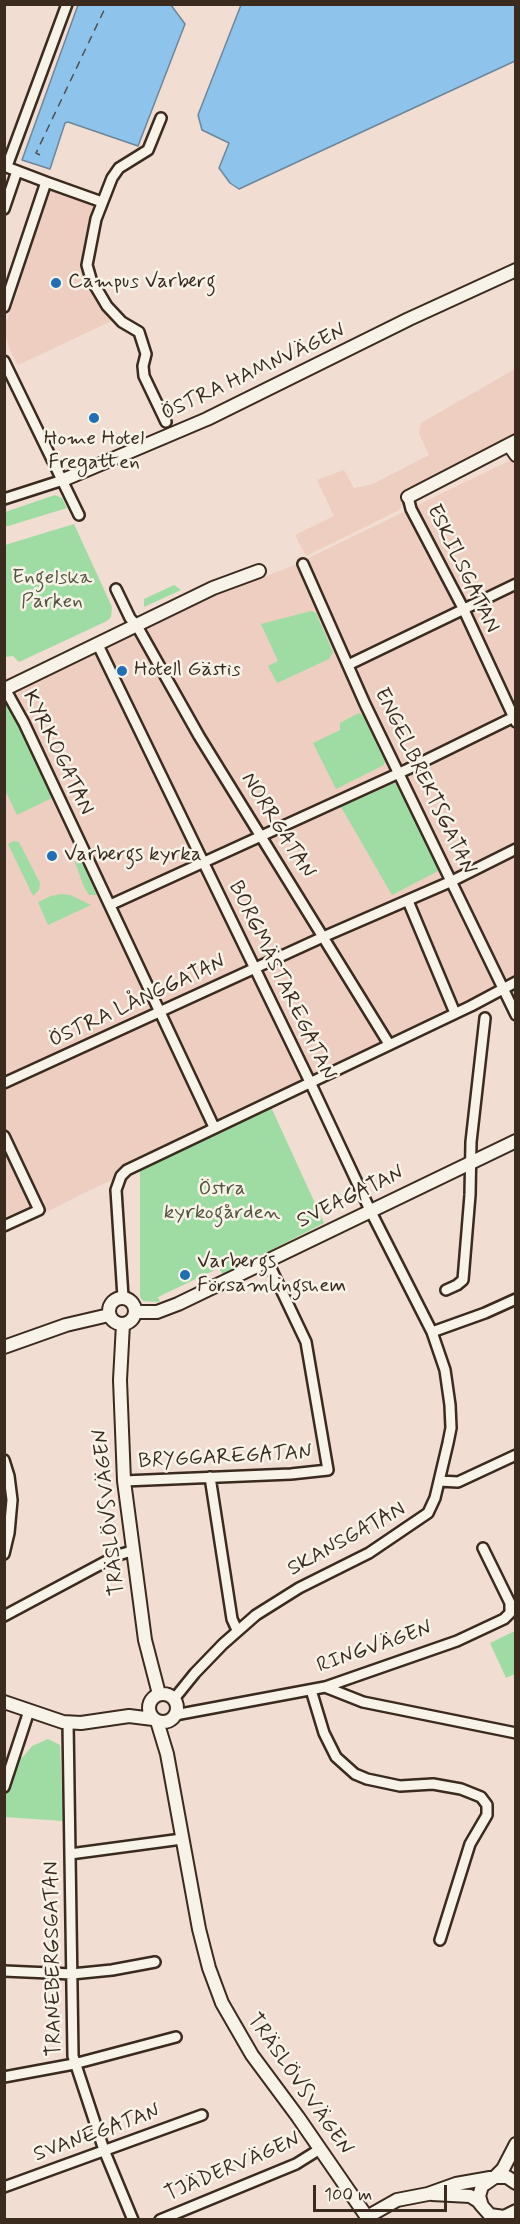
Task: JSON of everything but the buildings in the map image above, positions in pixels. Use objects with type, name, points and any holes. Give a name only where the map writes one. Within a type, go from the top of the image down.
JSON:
[{"type":"street","points":[[67,4],[6,166],[102,202]]},
{"type":"street","points":[[161,118],[148,150],[119,168],[112,178],[102,202],[87,264],[91,279],[107,306],[122,321],[139,332],[146,354],[143,366],[144,376],[166,422]]},
{"type":"street","points":[[4,209],[17,171]]},
{"type":"street","points":[[4,307],[46,182]]},
{"type":"street","name":"ÖSTRA HAMNVÄGEN","points":[[4,499],[63,480],[207,419],[409,319],[516,270]]},
{"type":"street","points":[[4,360],[79,515]]},
{"type":"street","points":[[408,497],[513,447]]},
{"type":"street","name":"ESKILSGATAN","points":[[408,497],[411,509],[463,608],[515,718]]},
{"type":"street","name":"ENGELBREKTSGATAN","points":[[303,564],[398,773],[516,1015]]},
{"type":"street","points":[[5,688],[213,588],[259,571]]},
{"type":"street","points":[[348,665],[516,584]]},
{"type":"street","name":"NORRGATAN","points":[[116,588],[130,618],[188,718],[389,1044]]},
{"type":"street","name":"BORGMÄSTAREGATAN","points":[[98,645],[370,1210],[432,1332]]},
{"type":"street","name":"KYRKOGATAN","points":[[5,688],[24,723],[214,1127]]},
{"type":"street","points":[[110,905],[515,718]]},
{"type":"street","name":"ÖSTRA LÅNGGATAN","points":[[4,1083],[323,937],[452,881],[516,849]]},
{"type":"street","points":[[408,901],[455,1013]]},
{"type":"street","points":[[123,1297],[116,1191],[121,1176],[127,1170],[516,982]]},
{"type":"street","points":[[446,1290],[463,1280],[472,1132],[485,1018]]},
{"type":"street","points":[[4,1136],[39,1210],[4,1226]]},
{"type":"street","name":"SVEAGATAN","points":[[136,1312],[157,1312],[167,1308],[516,1141]]},
{"type":"street","name":"BRYGGAREGATAN","points":[[124,1481],[328,1470],[306,1342],[267,1260]]},
{"type":"street","points":[[123,1297],[134,1304],[136,1312],[130,1322],[123,1324],[113,1321],[110,1315],[111,1304],[123,1297]]},
{"type":"street","points":[[432,1332],[514,1303]]},
{"type":"street","points":[[4,1347],[66,1325],[110,1315]]},
{"type":"street","name":"TRÄSLÖVSVÄGEN","points":[[123,1324],[120,1390],[124,1481],[145,1640],[159,1694]]},
{"type":"street","name":"SKANSGATAN","points":[[174,1699],[195,1673],[237,1630],[284,1596],[369,1552],[424,1517],[432,1508],[451,1428],[451,1416],[445,1370],[432,1332]]},
{"type":"street","points":[[439,1481],[458,1482],[516,1455]]},
{"type":"street","points":[[4,1460],[12,1500],[5,1549]]},
{"type":"street","points":[[210,1477],[232,1619],[237,1630]]},
{"type":"street","name":"RINGVÄGEN","points":[[4,1702],[68,1722],[91,1722],[129,1716],[164,1719],[325,1686],[458,1641],[504,1619],[510,1613],[510,1603],[483,1548]]},
{"type":"street","points":[[4,1616],[118,1556],[132,1551]]},
{"type":"street","points":[[325,1686],[363,1702],[516,1733]]},
{"type":"street","points":[[311,1690],[324,1733],[334,1754],[355,1774],[400,1786],[433,1784],[461,1789],[481,1797],[487,1805],[487,1815],[470,1844],[440,1940]]},
{"type":"street","points":[[159,1694],[174,1699],[177,1709],[164,1719],[149,1713],[149,1703],[159,1694]]},
{"type":"street","name":"RINGVÄGEN","points":[[129,1716],[149,1703]]},
{"type":"street","points":[[4,1787],[29,1711]]},
{"type":"street","name":"TRÄSLÖVSVÄGEN","points":[[164,1719],[167,1754],[199,1929],[209,1968],[222,2003],[252,2055],[368,2218]]},
{"type":"street","name":"TRANEBERGSGATAN","points":[[68,1722],[74,2064],[104,2150],[133,2220]]},
{"type":"street","points":[[70,1854],[182,1839]]},
{"type":"street","points":[[4,1971],[72,1974],[112,1970],[154,1962]]},
{"type":"street","points":[[4,2077],[74,2064],[176,2037]]},
{"type":"street","name":"SVANEGATAN","points":[[4,2187],[202,2115]]},
{"type":"street","points":[[483,2212],[480,2191],[503,2169],[516,2144]]},
{"type":"street","name":"TJÄDERVÄGEN","points":[[160,2220],[296,2164],[320,2149]]},
{"type":"street","points":[[368,2218],[398,2200],[428,2194],[456,2184],[493,2177],[507,2177],[516,2183]]},
{"type":"street","points":[[428,2194],[470,2196],[483,2212],[490,2215],[510,2214]]},
{"type":"shaded area","name":"Campus Varberg","points":[[48,186],[98,204],[86,261],[116,319],[18,365],[10,350],[5,325],[17,293],[31,236]]},
{"type":"shaded area","points":[[515,369],[515,437],[409,494],[399,510],[306,556],[295,535],[334,516],[317,480],[344,470],[354,488],[373,484],[429,455],[419,433],[421,423]]},
{"type":"shaded area","points":[[515,458],[515,988],[216,1133],[90,1190],[5,1233],[4,679],[292,566]]},
{"type":"green space","points":[[55,495],[62,498],[67,508],[5,527],[5,512]]},
{"type":"green space","name":"Engelska Parken","points":[[74,524],[112,607],[111,617],[107,621],[19,662],[13,656],[5,657],[5,545]]},
{"type":"green space","points":[[174,585],[181,590],[144,607],[144,599]]},
{"type":"green space","points":[[311,611],[316,613],[333,652],[329,659],[277,683],[268,666],[278,661],[261,624]]},
{"type":"green space","points":[[7,701],[52,798],[17,815],[5,790],[4,702]]},
{"type":"green space","points":[[359,713],[364,716],[385,761],[384,765],[336,789],[313,743],[340,730],[340,723]]},
{"type":"green space","points":[[399,781],[442,869],[392,895],[341,807]]},
{"type":"green space","points":[[14,841],[19,842],[40,883],[39,890],[33,896],[8,844]]},
{"type":"green space","points":[[77,852],[97,895],[89,895],[84,887],[75,862]]},
{"type":"green space","points":[[61,894],[70,895],[91,905],[48,925],[38,902]]},
{"type":"green space","name":"Östra kyrkogården","points":[[271,1107],[324,1223],[223,1275],[219,1268],[158,1297],[160,1302],[143,1301],[140,1297],[140,1168]]},
{"type":"green space","points":[[515,1631],[515,1674],[506,1678],[490,1643]]},
{"type":"green space","points":[[48,1739],[60,1745],[63,1821],[5,1817],[5,1762],[23,1757],[32,1746]]},
{"type":"water","points":[[78,5],[171,5],[185,24],[138,146],[68,122],[65,123],[50,169],[22,160]]},
{"type":"water","points":[[241,5],[515,5],[515,61],[239,189],[230,183],[219,168],[229,143],[202,130],[198,115]]},
{"type":"ferry route","points":[[40,155],[36,153],[107,4]]},
{"type":"place","name":"Campus Varberg","points":[[56,283]]},
{"type":"place","name":"Home Hotel Fregatten","points":[[94,418]]},
{"type":"place","name":"Hotell Gästis","points":[[122,671]]},
{"type":"place","name":"Varbergs kyrka","points":[[52,856]]},
{"type":"place","name":"Varbergs Församlingshem","points":[[185,1275]]}]
